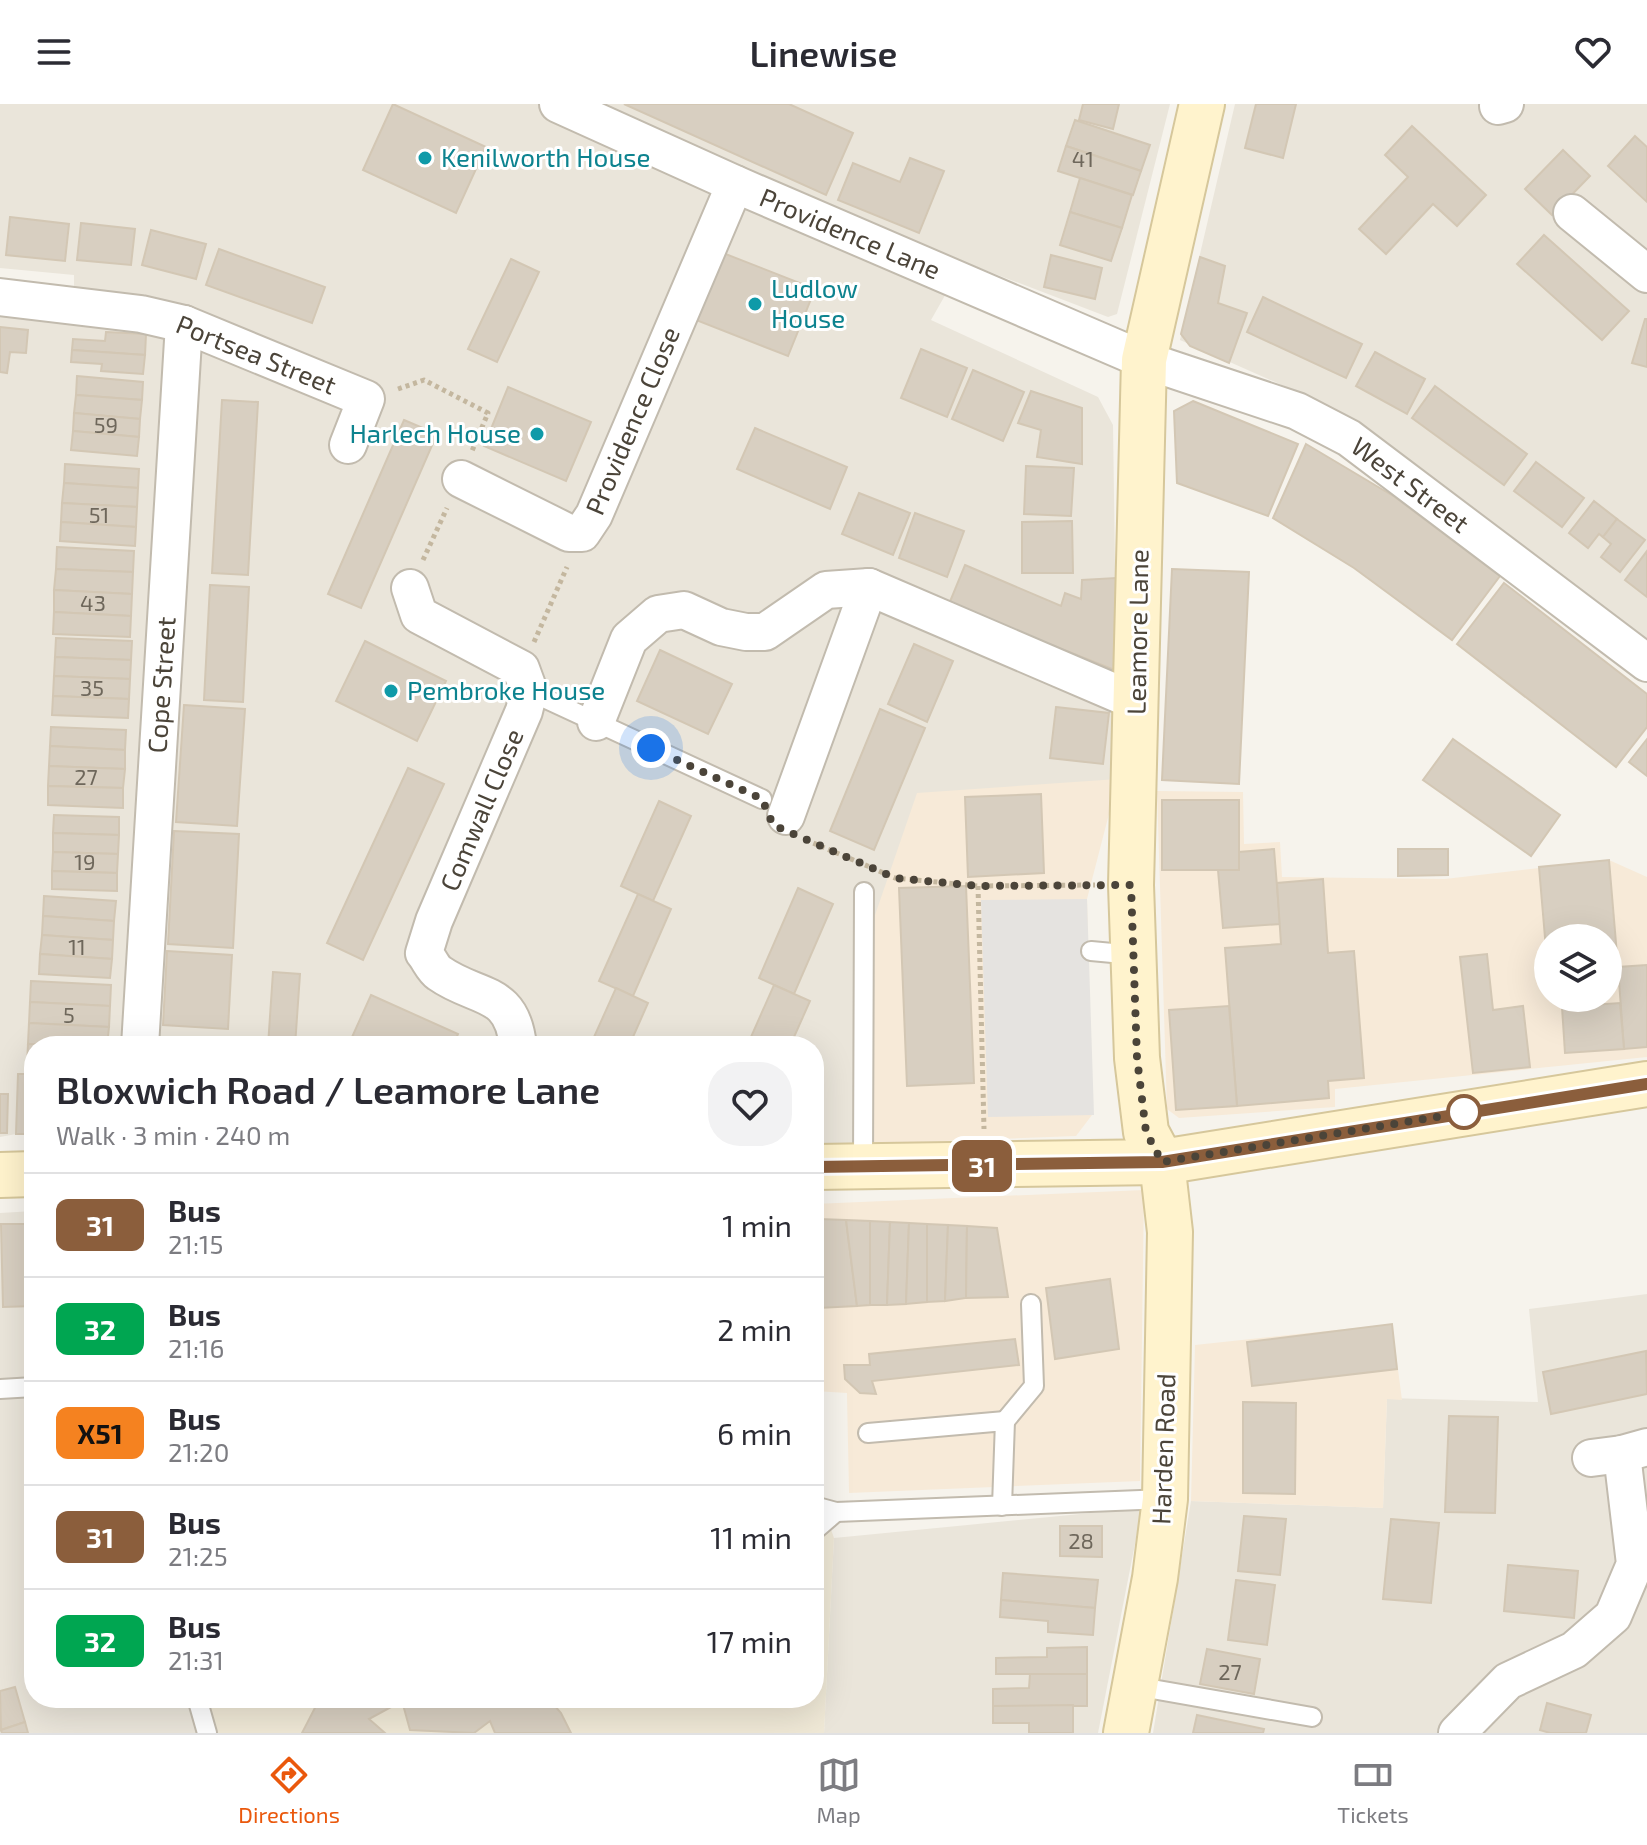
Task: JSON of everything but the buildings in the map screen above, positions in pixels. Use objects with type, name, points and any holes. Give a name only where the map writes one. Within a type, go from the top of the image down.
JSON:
[{"type":"street","name":"Providence Lane","points":[[558,104],[735,184],[1144,360]]},
{"type":"street","name":"Leamore Lane","points":[[1162,1162],[1146,1132],[1137,1058],[1131,885],[1144,360],[1202,104]]},
{"type":"street","name":"Providence Close","points":[[461,479],[569,533],[582,533],[594,515],[735,184]]},
{"type":"street","points":[[1572,213],[1647,274]]},
{"type":"street","name":"Portsea Street","points":[[0,297],[141,314],[184,324],[366,399],[348,445]]},
{"type":"street","name":"Cope Street","points":[[141,1036],[184,324]]},
{"type":"street","name":"West Street","points":[[1144,360],[1297,411],[1349,438],[1647,663]]},
{"type":"street","points":[[596,722],[629,639],[658,614],[684,610],[721,627],[765,632],[826,590],[869,587],[1137,702]]},
{"type":"street","points":[[782,817],[869,587]]},
{"type":"street","points":[[410,588],[419,615],[525,680]]},
{"type":"street","name":"Comwall Close","points":[[516,1036],[511,1015],[499,1002],[437,972],[424,953],[434,921],[524,711],[525,680]]},
{"type":"street","points":[[824,1167],[1162,1162],[1647,1084]]},
{"type":"street","name":"Harden Road","points":[[1126,1733],[1155,1578],[1165,1499],[1170,1232],[1162,1162]]},
{"type":"street","points":[[0,1175],[24,1174]]},
{"type":"street","points":[[1457,1733],[1508,1681],[1574,1650],[1613,1616],[1635,1564],[1620,1453]]},
{"type":"lane","points":[[525,680],[596,722],[782,817]]},
{"type":"lane","points":[[863,1166],[864,892]]},
{"type":"lane","points":[[1091,951],[1134,955]]},
{"type":"lane","points":[[1002,1506],[1005,1421],[1034,1386],[1031,1304]]},
{"type":"lane","points":[[0,1389],[24,1388]]},
{"type":"lane","points":[[868,1433],[1005,1421]]},
{"type":"lane","points":[[824,1509],[836,1512],[1165,1499]]},
{"type":"lane","points":[[824,1522],[836,1512]]},
{"type":"lane","points":[[1135,1686],[1312,1717]]},
{"type":"lane","points":[[200,1708],[207,1733]]},
{"type":"path","points":[[525,680],[582,533]]},
{"type":"path","points":[[782,817],[895,878],[978,886],[1131,885]]},
{"type":"path","points":[[978,886],[985,1166]]},
{"type":"shaded area","points":[[0,104],[1170,104],[1117,314],[1108,317],[964,262],[931,320],[1098,397],[1113,425],[1118,779],[866,1144],[824,1143],[824,1036],[24,1036],[24,1134],[0,1137],[0,310],[74,318],[74,275],[0,268]]},
{"type":"shaded area","points":[[1235,104],[1647,104],[1647,640],[1369,429],[1302,394],[1180,340]]},
{"type":"shaded area","points":[[1118,779],[1087,899],[1092,1115],[1076,1136],[866,1144],[863,950],[917,793]]},
{"type":"shaded area","points":[[1157,791],[1243,792],[1244,844],[1280,842],[1282,877],[1445,879],[1609,860],[1647,877],[1647,1057],[1335,1089],[1335,1107],[1179,1118],[1167,1109]]},
{"type":"shaded area","points":[[1087,899],[1094,1115],[988,1117],[981,900]]},
{"type":"shaded area","points":[[1144,1190],[1140,1481],[849,1493],[847,1393],[824,1392],[824,1204]]},
{"type":"shaded area","points":[[24,1212],[24,1708],[195,1708],[201,1733],[0,1733],[0,1213]]},
{"type":"shaded area","points":[[1647,1294],[1647,1733],[1153,1733],[1191,1501],[1383,1508],[1387,1398],[1538,1402],[1529,1309]]},
{"type":"shaded area","points":[[1392,1324],[1402,1400],[1387,1399],[1383,1508],[1191,1501],[1195,1345]]},
{"type":"shaded area","points":[[1142,1508],[1098,1733],[824,1733],[834,1538]]},
{"type":"shaded area","points":[[824,1509],[834,1538],[824,1733],[201,1733],[195,1708],[824,1708]]},
{"type":"bus line","name":"31","points":[[824,1167],[1162,1162],[1647,1084]]},
{"type":"place","name":"Kenilworth House","points":[[425,158]]},
{"type":"place","name":"Ludlow House","points":[[755,304]]},
{"type":"place","name":"Harlech House","points":[[537,434]]},
{"type":"place","name":"Pembroke House","points":[[391,691]]},
{"type":"route","points":[[651,748],[762,799],[773,825],[895,878],[978,886],[1131,885],[1137,1058],[1146,1132],[1162,1162],[1467,1112],[1464,1112]]}]
